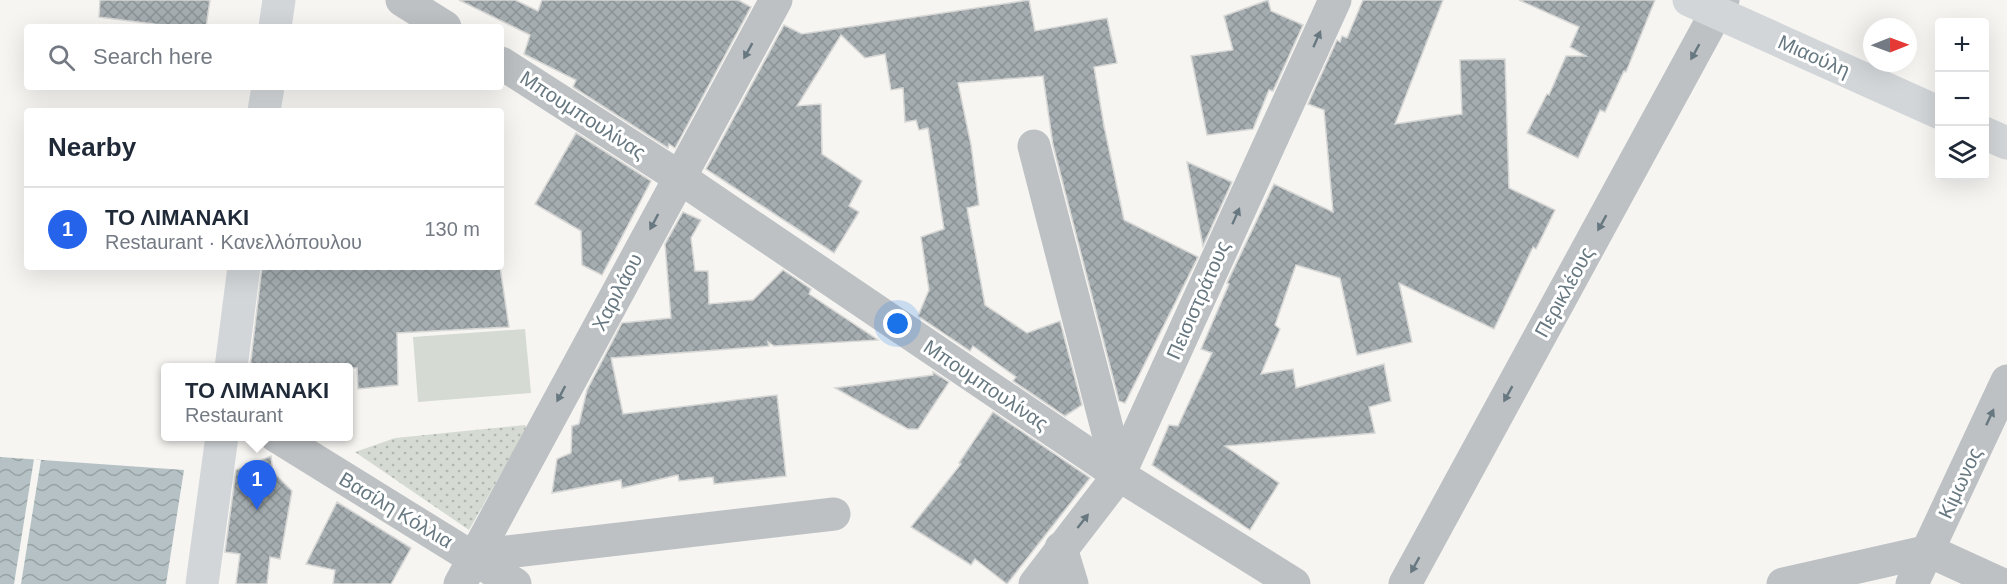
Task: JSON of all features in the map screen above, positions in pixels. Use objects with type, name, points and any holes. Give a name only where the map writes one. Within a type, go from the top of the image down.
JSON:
[{"type":"street","points":[[275,24],[279,0]]},
{"type":"street","points":[[402,0],[440,24]]},
{"type":"street","name":"Χαριλάου","points":[[466,570],[776,0]]},
{"type":"street","name":"Πεισιστράτους","points":[[1035,584],[1119,475],[1335,0]]},
{"type":"street","name":"Μιαούλη","points":[[1709,4],[1935,111]]},
{"type":"street","name":"Περικλέους","points":[[1405,584],[1709,4]]},
{"type":"street","name":"Μπουμπουλίνας","points":[[504,65],[679,177],[1119,475],[1294,584]]},
{"type":"street","points":[[264,108],[267,90]]},
{"type":"street","points":[[1989,135],[2007,143]]},
{"type":"street","points":[[1034,146],[1119,475]]},
{"type":"street","points":[[232,363],[244,270]]},
{"type":"street","name":"Κίμωνος","points":[[1912,584],[2007,381]]},
{"type":"street","points":[[202,584],[221,441]]},
{"type":"street","name":"Βασίλη Κόλλια","points":[[283,441],[466,570],[515,584]]},
{"type":"street","points":[[466,570],[834,514]]},
{"type":"street","points":[[1061,548],[1071,584]]},
{"type":"street","points":[[1783,584],[1929,551],[2001,584]]},
{"type":"shaded area","points":[[525,329],[531,393],[418,402],[413,337]]},
{"type":"shaded area","points":[[525,425],[527,428],[469,530],[355,452],[395,438]]},
{"type":"water","points":[[0,457],[184,470],[166,584],[0,584]]},
{"type":"pier","points":[[34,459],[41,460],[21,584],[14,584]]},
{"type":"building","points":[[100,0],[210,0],[206,24],[154,24],[99,17]]},
{"type":"building","points":[[459,0],[515,0],[538,11],[542,0],[738,0],[751,7],[675,148],[669,144],[668,148],[573,87],[576,80],[524,54],[530,35]]},
{"type":"building","points":[[1029,0],[1035,31],[1107,18],[1117,63],[1094,67],[1124,220],[1198,257],[1125,403],[1119,401],[1053,145],[1043,76],[958,83],[971,145],[979,205],[967,208],[985,305],[1027,333],[1060,321],[1082,405],[1065,416],[1013,381],[1016,377],[973,346],[970,351],[918,316],[929,290],[921,237],[944,229],[928,128],[919,130],[916,120],[905,122],[903,88],[891,90],[885,54],[865,58],[841,35],[797,106],[821,104],[822,154],[862,181],[849,206],[859,212],[834,253],[706,169],[784,25],[802,34]]},
{"type":"building","points":[[1268,0],[1271,11],[1303,25],[1273,91],[1269,90],[1253,129],[1207,135],[1191,56],[1233,50],[1224,16]]},
{"type":"building","points":[[1363,0],[1443,0],[1395,124],[1462,114],[1460,60],[1505,59],[1509,188],[1555,210],[1536,249],[1533,247],[1494,329],[1399,283],[1412,342],[1357,355],[1340,278],[1296,265],[1275,325],[1280,329],[1261,374],[1293,369],[1296,388],[1384,364],[1391,401],[1369,407],[1375,433],[1225,446],[1279,483],[1250,530],[1152,465],[1169,425],[1178,426],[1212,353],[1201,349],[1229,284],[1227,283],[1274,184],[1333,212],[1324,110],[1308,104],[1337,40],[1340,42],[1342,36],[1347,38]]},
{"type":"building","points":[[1519,0],[1655,0],[1626,72],[1624,71],[1605,112],[1600,110],[1578,158],[1527,133],[1547,94],[1549,95],[1566,56],[1586,56],[1570,47],[1579,27]]},
{"type":"building","points":[[576,133],[651,181],[602,275],[582,265],[581,231],[535,204]]},
{"type":"building","points":[[1187,162],[1232,182],[1203,246]]},
{"type":"building","points":[[683,212],[701,220],[691,238],[695,271],[708,271],[709,304],[753,300],[783,270],[811,289],[809,294],[878,340],[774,346],[768,342],[769,346],[611,358],[623,414],[777,395],[786,476],[714,484],[713,477],[679,481],[678,475],[622,488],[621,480],[552,493],[557,459],[571,453],[572,426],[579,424],[587,390],[622,323],[671,318],[665,244]]},
{"type":"building","points":[[262,270],[500,270],[509,327],[397,333],[398,385],[358,389],[357,368],[353,368],[353,363],[251,363]]},
{"type":"building","points":[[933,372],[949,382],[918,429],[908,429],[835,388],[933,375]]},
{"type":"building","points":[[993,412],[1090,478],[1007,584],[975,559],[971,565],[911,527],[961,464],[959,463]]},
{"type":"building","points":[[271,456],[273,472],[292,491],[280,559],[270,557],[267,584],[236,584],[240,554],[225,552],[236,470]]},
{"type":"building","points":[[337,502],[411,548],[391,584],[333,584],[335,570],[306,564]]},
{"type":"place","name":"ΤΟ ΛΙΜΑΝΑΚΙ","points":[[257,510]]}]
